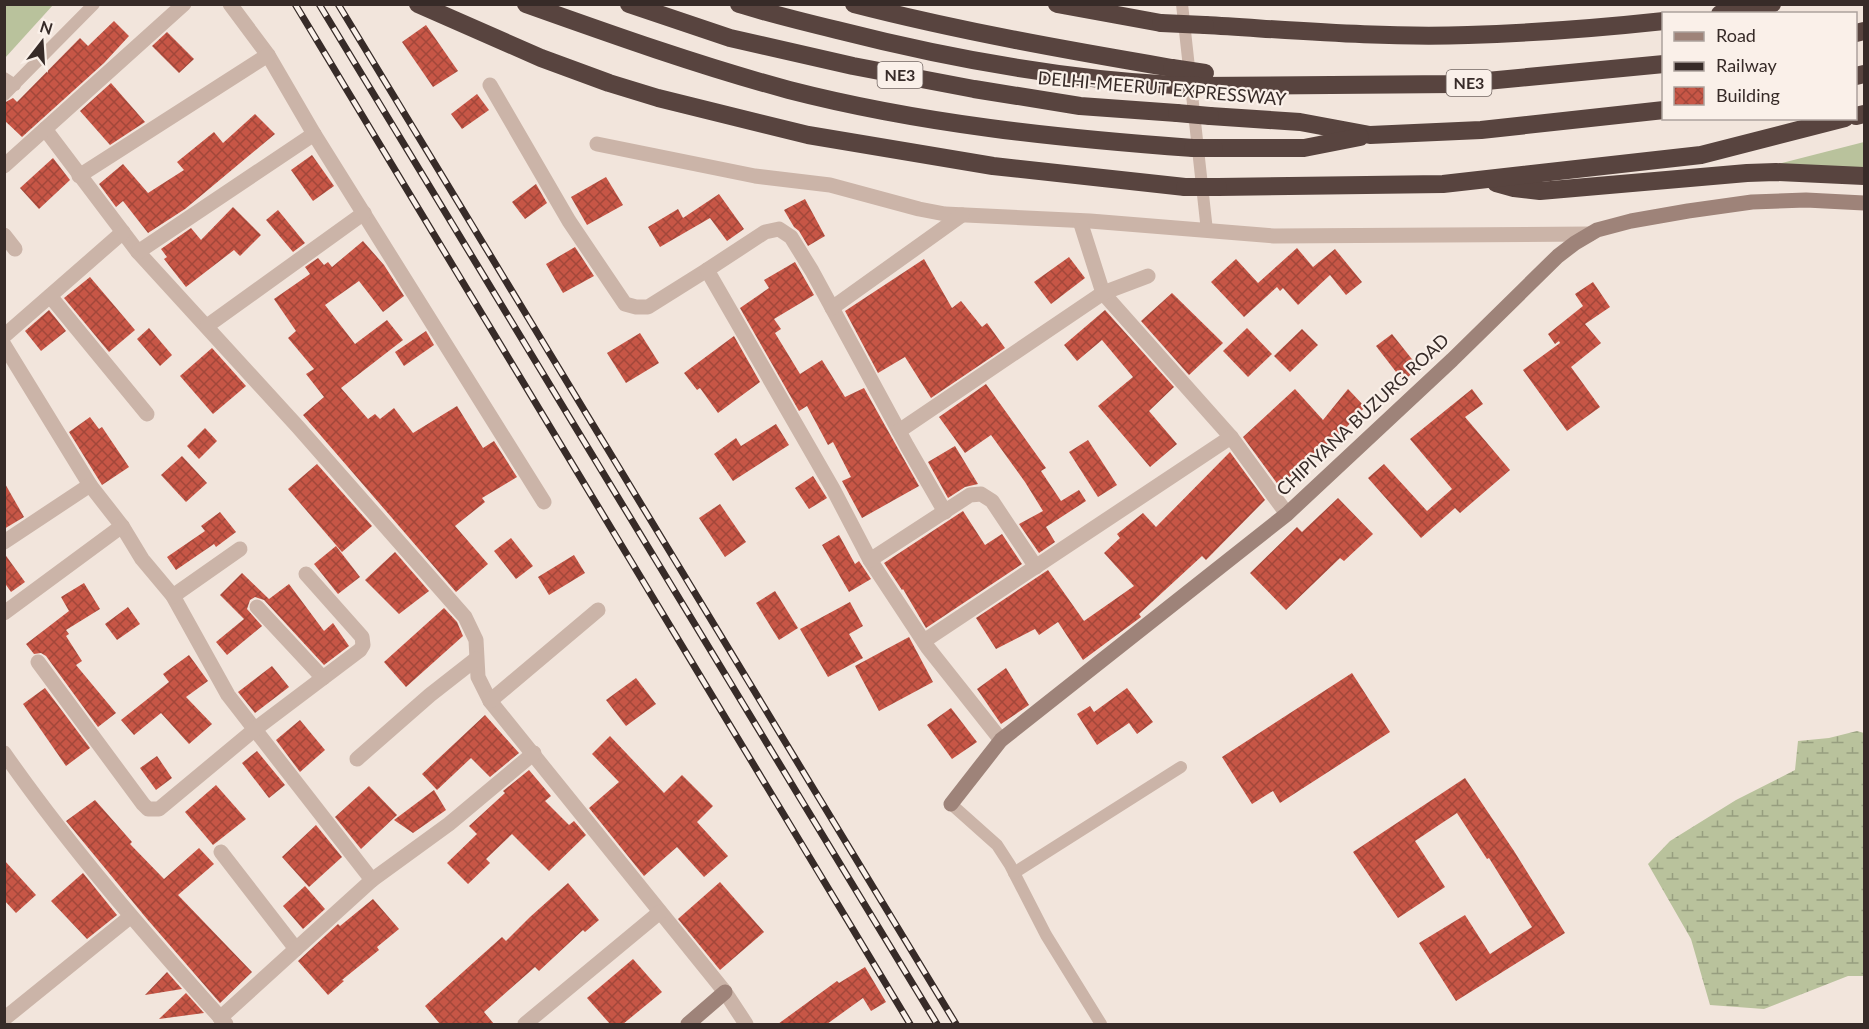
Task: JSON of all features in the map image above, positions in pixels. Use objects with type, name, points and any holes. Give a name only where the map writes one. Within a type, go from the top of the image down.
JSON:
[{"type":"highway","points":[[418,4],[541,58],[609,82],[658,98],[808,135],[993,166],[1185,187],[1443,184],[1485,180],[1701,155],[1837,120]]},
{"type":"highway","points":[[526,4],[656,50],[790,90],[927,119],[1078,139],[1193,148],[1304,148],[1370,135]]},
{"type":"highway","name":"DELHI-MEERUT EXPRESSWAY","points":[[629,4],[730,38],[853,66],[1080,106],[1300,122],[1370,135],[1481,130],[1662,111]]},
{"type":"highway","name":"DELHI-MEERUT EXPRESSWAY","points":[[739,4],[905,47],[1093,79],[1173,77],[1273,85],[1455,84],[1662,64]]},
{"type":"highway","points":[[854,4],[1173,77]]},
{"type":"highway","points":[[1057,4],[1161,23],[1346,33],[1467,35],[1590,29],[1662,21]]},
{"type":"highway","points":[[1730,12],[1772,4]]},
{"type":"highway","points":[[1485,180],[1514,188],[1540,191],[1776,172],[1864,176]]},
{"type":"street","points":[[4,166],[184,4]]},
{"type":"street","points":[[230,4],[268,55],[314,134],[544,502]]},
{"type":"street","points":[[79,176],[268,55]]},
{"type":"street","points":[[489,85],[568,221],[625,304],[648,307],[765,232],[779,229],[791,237],[945,512]]},
{"type":"street","points":[[45,129],[138,252],[207,326],[465,618],[476,640],[478,677],[490,701],[725,992],[746,1024]]},
{"type":"street","points":[[138,252],[314,134]]},
{"type":"street","points":[[597,144],[755,176],[830,185],[919,209],[962,215],[1080,221],[1274,236],[1590,234]]},
{"type":"street","name":"CHIPIYANA BUZURG ROAD","points":[[951,804],[1000,740],[1287,513],[1452,360],[1558,256],[1590,234],[1631,221],[1752,202],[1806,200],[1864,203]]},
{"type":"street","points":[[207,326],[364,213]]},
{"type":"street","points":[[832,308],[962,215]]},
{"type":"street","points":[[1080,221],[1103,293],[1231,437],[1287,513]]},
{"type":"street","points":[[4,336],[123,232]]},
{"type":"street","points":[[4,235],[15,249]]},
{"type":"street","points":[[707,270],[833,489],[870,560],[948,676],[1000,740]]},
{"type":"street","points":[[899,431],[1103,293],[1148,276]]},
{"type":"street","points":[[50,296],[147,414]]},
{"type":"street","points":[[4,345],[90,485],[122,526],[142,559],[173,596],[228,695],[372,880]]},
{"type":"street","points":[[924,642],[1231,437]]},
{"type":"street","points":[[4,542],[90,485]]},
{"type":"street","points":[[870,560],[970,495],[981,494],[992,501],[1036,567]]},
{"type":"street","points":[[4,613],[122,526]]},
{"type":"street","points":[[173,596],[240,549]]},
{"type":"street","points":[[38,662],[143,804],[148,809],[159,809],[254,730],[360,650],[362,638],[306,574]]},
{"type":"street","points":[[257,607],[323,678]]},
{"type":"street","points":[[490,701],[598,609]]},
{"type":"street","points":[[357,759],[476,658]]},
{"type":"street","points":[[4,753],[35,797],[130,917],[223,1021],[296,949],[372,880],[448,824],[534,753]]},
{"type":"street","points":[[221,852],[296,949]]},
{"type":"street","points":[[525,1024],[660,912]]},
{"type":"street","points":[[4,1019],[130,917]]},
{"type":"street","points":[[688,1024],[725,992]]},
{"type":"lane","points":[[4,95],[10,82],[94,4]]},
{"type":"lane","points":[[1182,4],[1207,231]]},
{"type":"lane","points":[[1014,873],[1182,767]]},
{"type":"lane","points":[[951,804],[997,845],[1046,935],[1101,1024]]},
{"type":"green space","points":[[4,5],[53,5],[5,58]]},
{"type":"green space","points":[[1864,142],[1864,168],[1778,164]]},
{"type":"green space","points":[[1857,731],[1864,733],[1864,976],[1848,976],[1764,1009],[1710,1005],[1691,939],[1648,864],[1670,841],[1736,800],[1795,770],[1798,741],[1829,738]]},
{"type":"building","points":[[114,21],[129,36],[104,63],[22,137],[4,120],[4,103],[13,98],[17,102],[80,38],[88,46]]},
{"type":"building","points":[[426,25],[458,71],[433,87],[402,42]]},
{"type":"building","points":[[167,32],[194,59],[179,73],[152,46]]},
{"type":"building","points":[[111,83],[145,122],[110,145],[80,111]]},
{"type":"building","points":[[477,94],[489,110],[462,129],[451,114]]},
{"type":"building","points":[[255,114],[275,134],[185,209],[148,233],[123,201],[116,207],[99,184],[123,164],[148,193],[184,170],[177,162],[214,132],[223,143]]},
{"type":"building","points":[[312,155],[334,186],[313,201],[291,170]]},
{"type":"building","points":[[53,158],[70,180],[39,209],[20,188]]},
{"type":"building","points":[[606,177],[623,205],[587,225],[571,197]]},
{"type":"building","points":[[536,184],[547,203],[525,219],[512,202]]},
{"type":"building","points":[[719,194],[744,229],[727,241],[710,218],[660,247],[648,227],[678,209],[683,218]]},
{"type":"building","points":[[805,199],[825,236],[808,246],[784,210]]},
{"type":"building","points":[[233,207],[261,235],[240,256],[234,250],[186,287],[164,259],[167,257],[161,249],[191,228],[201,240]]},
{"type":"building","points":[[278,210],[305,243],[293,252],[266,220]]},
{"type":"building","points":[[363,241],[384,265],[404,296],[383,312],[359,281],[325,305],[355,344],[387,320],[403,340],[341,388],[368,419],[375,414],[380,419],[394,408],[413,433],[457,406],[483,448],[494,441],[517,477],[482,498],[485,502],[455,526],[488,564],[456,592],[303,415],[324,397],[306,374],[314,369],[288,338],[296,331],[274,299],[310,274],[305,267],[318,258],[324,265],[328,262],[332,267]]},
{"type":"building","points":[[575,247],[594,276],[563,293],[546,264]]},
{"type":"building","points":[[1297,248],[1313,267],[1335,249],[1362,282],[1346,295],[1330,275],[1298,305],[1283,288],[1280,291],[1277,287],[1244,317],[1211,282],[1236,259],[1258,283]]},
{"type":"building","points":[[1069,257],[1085,278],[1051,304],[1034,282]]},
{"type":"building","points":[[924,259],[952,308],[961,301],[982,327],[987,323],[1005,348],[931,398],[905,357],[878,373],[845,311]]},
{"type":"building","points":[[795,262],[814,295],[774,319],[781,329],[775,333],[800,374],[822,360],[845,397],[864,388],[919,486],[862,518],[842,481],[851,477],[833,442],[828,445],[807,406],[799,411],[740,308],[769,288],[764,280]]},
{"type":"building","points":[[90,277],[135,330],[109,352],[64,298]]},
{"type":"building","points":[[1593,282],[1610,307],[1585,324],[1601,343],[1571,367],[1600,407],[1567,431],[1523,370],[1560,343],[1559,341],[1555,344],[1548,334],[1583,306],[1575,294]]},
{"type":"building","points":[[1172,293],[1223,343],[1189,375],[1141,321]]},
{"type":"building","points":[[49,310],[66,331],[41,351],[25,331]]},
{"type":"building","points":[[1105,310],[1174,387],[1149,411],[1177,444],[1150,467],[1098,406],[1133,377],[1102,340],[1077,361],[1064,345]]},
{"type":"building","points":[[149,328],[172,355],[160,366],[137,339]]},
{"type":"building","points":[[1247,328],[1272,354],[1248,377],[1223,351]]},
{"type":"building","points":[[1302,329],[1318,345],[1290,372],[1274,356]]},
{"type":"building","points":[[426,331],[434,345],[404,366],[395,352]]},
{"type":"building","points":[[640,333],[659,363],[626,383],[607,353]]},
{"type":"building","points":[[1392,334],[1419,368],[1403,381],[1376,346]]},
{"type":"building","points":[[734,336],[760,382],[718,413],[700,388],[697,390],[684,373]]},
{"type":"building","points":[[212,348],[246,386],[213,414],[180,376]]},
{"type":"building","points":[[986,384],[1046,468],[1041,471],[1061,501],[1079,490],[1086,501],[1046,527],[1055,542],[1039,553],[1019,524],[1043,511],[991,435],[965,453],[939,417]]},
{"type":"building","points":[[1295,389],[1323,420],[1348,389],[1365,407],[1344,430],[1279,486],[1243,437]]},
{"type":"building","points":[[1472,389],[1483,404],[1465,417],[1510,470],[1460,513],[1455,508],[1421,538],[1368,478],[1384,464],[1427,511],[1452,489],[1410,439]]},
{"type":"building","points":[[90,417],[99,429],[102,427],[129,467],[102,485],[69,432]]},
{"type":"building","points":[[776,424],[789,445],[733,481],[714,454],[736,438],[741,446]]},
{"type":"building","points":[[205,428],[217,441],[199,459],[187,446]]},
{"type":"building","points":[[1088,440],[1117,485],[1098,497],[1069,452]]},
{"type":"building","points":[[955,446],[978,484],[965,487],[948,498],[928,462]]},
{"type":"building","points":[[1230,452],[1265,500],[1206,560],[1202,556],[1139,614],[1141,617],[1083,660],[1058,622],[1039,635],[1035,629],[996,649],[976,618],[1048,570],[1084,621],[1134,586],[1104,553],[1120,538],[1117,534],[1143,513],[1156,527]]},
{"type":"building","points":[[182,456],[207,483],[186,502],[161,475]]},
{"type":"building","points":[[317,464],[372,526],[342,552],[288,489]]},
{"type":"building","points":[[813,476],[827,498],[809,509],[795,488]]},
{"type":"building","points":[[4,482],[24,517],[4,529]]},
{"type":"building","points":[[1338,498],[1373,534],[1344,561],[1340,558],[1286,610],[1250,573],[1297,527],[1302,532]]},
{"type":"building","points":[[720,504],[746,542],[725,557],[699,518]]},
{"type":"building","points":[[963,511],[985,545],[1002,534],[1022,564],[926,628],[903,589],[884,563]]},
{"type":"building","points":[[220,512],[236,532],[216,547],[214,544],[176,570],[167,557],[205,531],[201,526]]},
{"type":"building","points":[[839,535],[855,564],[859,561],[871,579],[849,592],[822,545]]},
{"type":"building","points":[[511,538],[533,566],[516,579],[494,551]]},
{"type":"building","points":[[336,546],[360,577],[338,594],[314,564]]},
{"type":"building","points":[[395,552],[429,591],[399,614],[365,580]]},
{"type":"building","points":[[4,553],[25,582],[11,592],[4,582]]},
{"type":"building","points":[[574,555],[585,573],[549,595],[538,577]]},
{"type":"building","points":[[242,573],[269,599],[289,584],[324,631],[333,623],[349,646],[324,665],[264,600],[255,597],[250,600],[247,609],[262,626],[227,655],[216,642],[244,619],[220,595]]},
{"type":"building","points":[[84,583],[100,609],[66,630],[69,634],[66,636],[82,661],[76,665],[116,713],[98,727],[46,656],[41,653],[34,654],[26,644],[69,611],[61,597]]},
{"type":"building","points":[[775,591],[798,628],[779,640],[756,603]]},
{"type":"building","points":[[850,602],[863,626],[849,634],[863,658],[828,677],[800,629]]},
{"type":"building","points":[[128,607],[140,624],[117,640],[105,624]]},
{"type":"building","points":[[444,608],[457,622],[463,636],[406,687],[384,662]]},
{"type":"building","points":[[909,637],[933,682],[879,711],[855,666]]},
{"type":"building","points":[[189,655],[208,681],[186,697],[212,724],[189,744],[161,713],[134,735],[121,720],[169,682],[163,674]]},
{"type":"building","points":[[272,666],[289,687],[255,713],[238,692]]},
{"type":"building","points":[[1006,668],[1029,705],[1001,724],[977,689]]},
{"type":"building","points":[[1352,673],[1390,732],[1280,803],[1273,791],[1252,804],[1222,757]]},
{"type":"building","points":[[636,678],[656,704],[626,726],[606,700]]},
{"type":"building","points":[[45,688],[90,748],[66,766],[23,704]]},
{"type":"building","points":[[1127,688],[1153,722],[1137,734],[1129,723],[1097,745],[1077,714],[1090,706],[1094,712]]},
{"type":"building","points":[[951,708],[977,742],[952,759],[927,725]]},
{"type":"building","points":[[485,715],[519,753],[490,777],[471,758],[437,790],[422,774]]},
{"type":"building","points":[[300,720],[325,750],[300,772],[276,740]]},
{"type":"building","points":[[610,736],[664,793],[682,775],[713,806],[697,822],[728,856],[704,877],[677,847],[644,876],[589,808],[619,782],[592,754]]},
{"type":"building","points":[[257,751],[285,785],[269,798],[242,763]]},
{"type":"building","points":[[157,756],[172,778],[156,790],[140,768]]},
{"type":"building","points":[[529,770],[551,796],[545,801],[569,825],[574,821],[586,835],[549,871],[512,834],[486,859],[490,863],[468,884],[447,863],[477,834],[469,826],[505,793],[503,791]]},
{"type":"building","points":[[1465,778],[1565,933],[1456,1001],[1419,943],[1465,915],[1490,954],[1532,927],[1489,858],[1487,859],[1457,813],[1415,841],[1445,887],[1398,918],[1353,852]]},
{"type":"building","points":[[216,785],[246,819],[213,845],[185,812]]},
{"type":"building","points":[[369,786],[397,815],[361,849],[335,817]]},
{"type":"building","points":[[434,790],[446,810],[413,833],[394,820]]},
{"type":"building","points":[[95,800],[132,842],[130,844],[164,879],[199,848],[214,864],[178,895],[252,972],[220,1003],[66,821]]},
{"type":"building","points":[[316,825],[342,857],[309,887],[282,857]]},
{"type":"building","points":[[4,860],[36,895],[16,913],[4,900]]},
{"type":"building","points":[[83,873],[117,915],[87,939],[51,901]]},
{"type":"building","points":[[720,882],[764,932],[720,970],[678,919]]},
{"type":"building","points":[[568,883],[599,920],[585,932],[583,930],[539,971],[535,967],[484,1012],[494,1024],[440,1024],[425,1006],[502,937],[506,941]]},
{"type":"building","points":[[305,886],[325,909],[303,929],[283,906]]},
{"type":"building","points":[[373,899],[399,929],[328,995],[298,961],[338,924],[340,926]]},
{"type":"building","points":[[633,959],[662,992],[623,1024],[610,1024],[587,998]]},
{"type":"building","points":[[865,967],[886,1002],[871,1011],[863,998],[827,1024],[778,1024],[837,981],[839,983]]},
{"type":"building","points":[[167,972],[182,989],[145,995]]},
{"type":"building","points":[[186,993],[204,1013],[159,1019]]},
{"type":"railway","points":[[295,4],[910,1024]]},
{"type":"railway","points":[[319,4],[937,1024]]},
{"type":"railway","points":[[338,4],[956,1024]]}]
